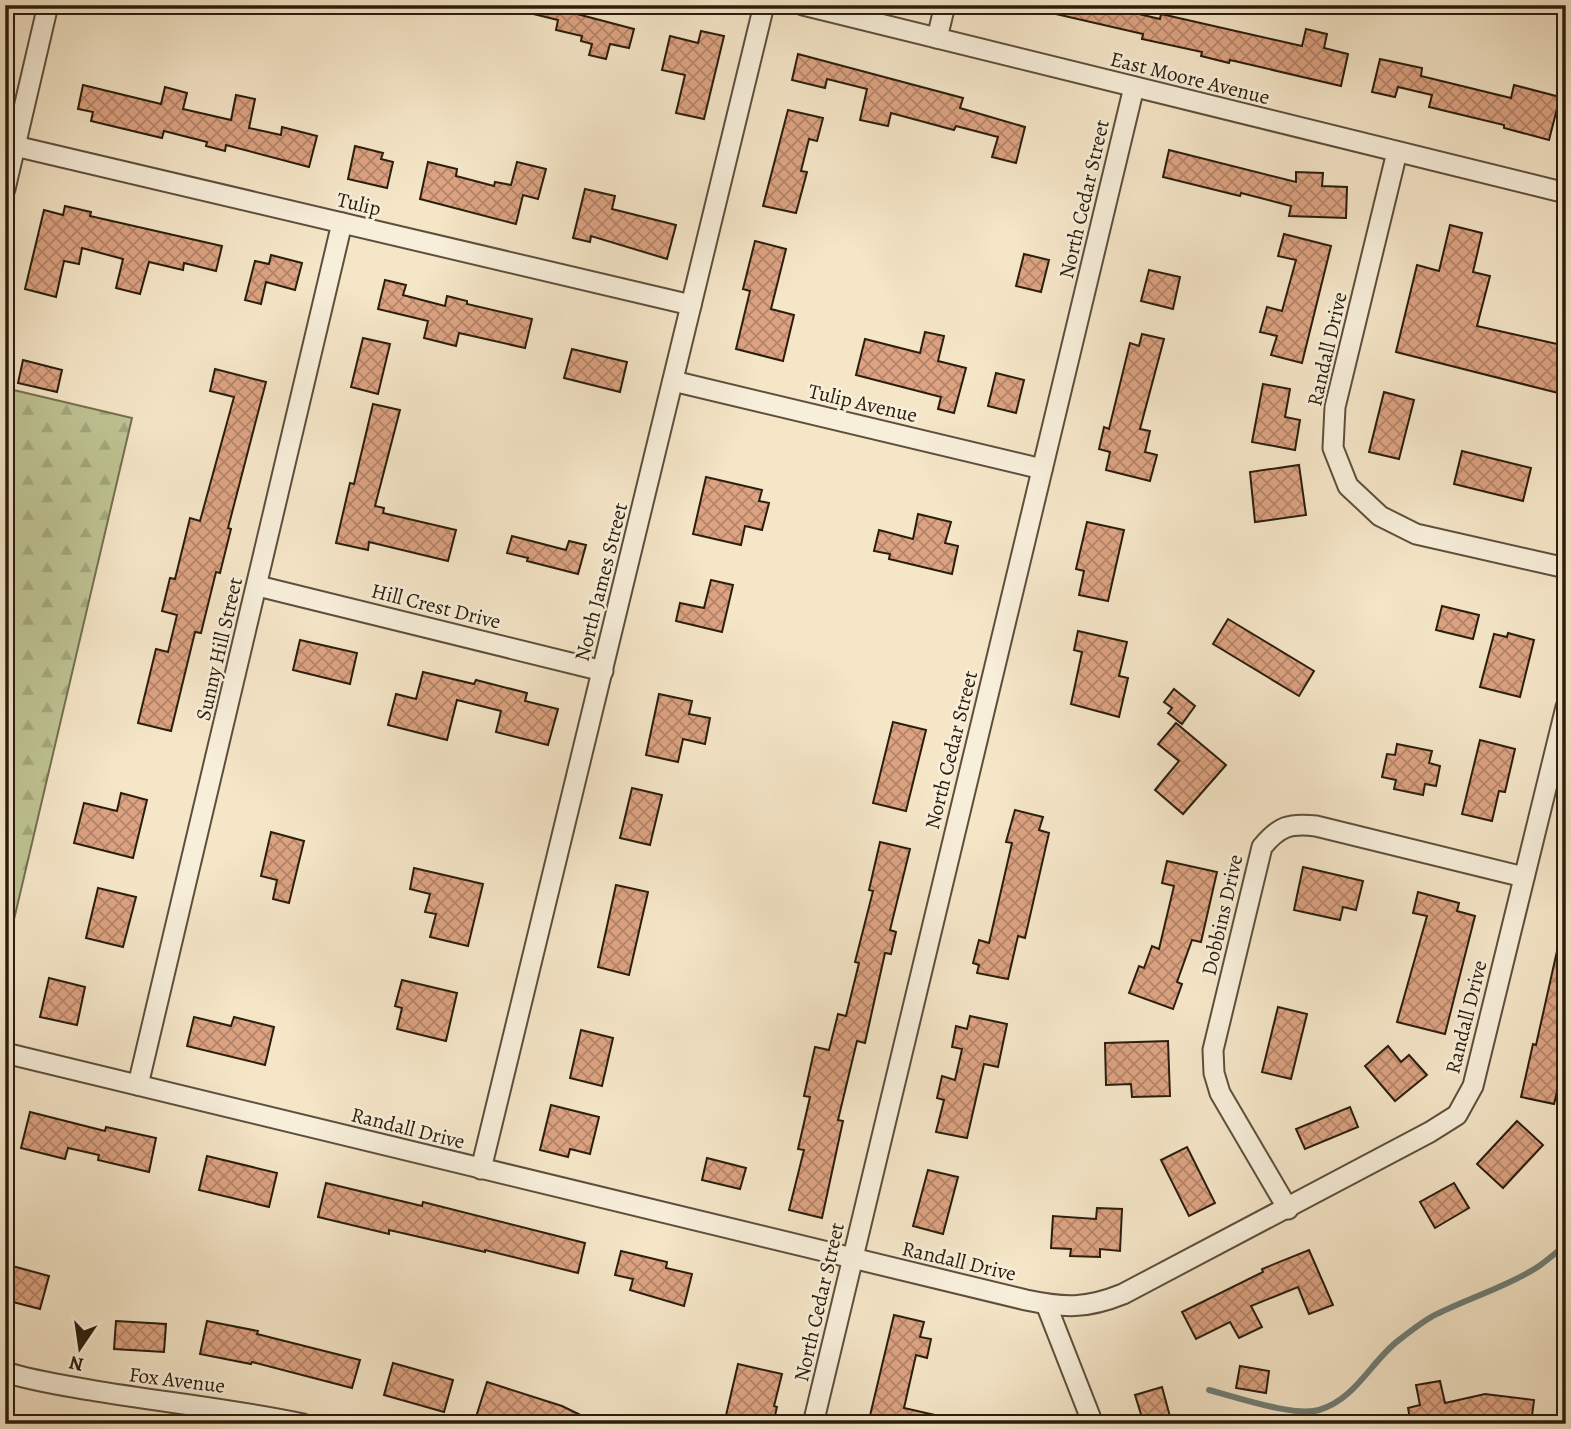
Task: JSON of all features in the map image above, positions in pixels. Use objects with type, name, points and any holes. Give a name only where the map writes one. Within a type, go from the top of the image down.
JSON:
[{"type":"street","points":[[5,189],[48,5]]},
{"type":"street","name":"North James Street","points":[[481,1169],[764,5]]},
{"type":"street","name":"East Moore Avenue","points":[[803,5],[1566,193]]},
{"type":"street","points":[[937,38],[945,5]]},
{"type":"street","name":"North Cedar Street","points":[[813,1424],[1134,88]]},
{"type":"street","name":"Tulip","points":[[15,146],[691,305]]},
{"type":"street","name":"Randall Drive","points":[[1397,152],[1335,407],[1333,448],[1348,486],[1380,516],[1416,534],[1566,568]]},
{"type":"street","name":"Sunny Hill Street","points":[[138,1085],[342,223]]},
{"type":"street","name":"Tulip Avenue","points":[[673,381],[1042,469]]},
{"type":"street","name":"Hill Crest Drive","points":[[258,586],[603,671]]},
{"type":"street","name":"Randall Drive","points":[[5,1053],[1046,1304],[1082,1307],[1100,1304],[1288,1209],[1457,1115],[1473,1086],[1566,707]]},
{"type":"street","name":"Dobbins Drive","points":[[1288,1209],[1220,1093],[1213,1073],[1213,1050],[1262,847],[1274,831],[1296,824],[1316,826],[1524,877]]},
{"type":"street","points":[[1046,1304],[1093,1424]]},
{"type":"street","name":"Fox Avenue","points":[[5,1372],[25,1379],[240,1411],[303,1424]]},
{"type":"green space","points":[[5,388],[132,418],[12,928],[5,927]]},
{"type":"building","points":[[522,5],[579,5],[577,14],[634,29],[629,48],[610,44],[606,59],[589,55],[592,44],[581,41],[582,36],[556,30],[558,20],[521,11]]},
{"type":"building","points":[[1048,5],[1127,5],[1126,11],[1160,19],[1161,14],[1302,46],[1306,29],[1327,34],[1324,48],[1348,54],[1341,86],[1230,60],[1229,63],[1201,56],[1202,52],[1142,39],[1143,34],[1047,12]]},
{"type":"building","points":[[701,31],[724,36],[704,119],[676,113],[685,75],[662,70],[670,36],[698,43]]},
{"type":"building","points":[[798,54],[963,98],[960,108],[1025,127],[1016,163],[992,157],[998,137],[956,126],[954,130],[891,113],[888,126],[860,120],[867,89],[827,79],[825,88],[792,80]]},
{"type":"building","points":[[1380,59],[1422,68],[1421,76],[1511,98],[1514,85],[1560,97],[1549,140],[1504,128],[1504,125],[1429,107],[1432,95],[1398,87],[1395,97],[1372,92]]},
{"type":"building","points":[[83,85],[161,104],[165,87],[187,93],[183,109],[231,120],[236,95],[255,99],[249,128],[281,135],[282,127],[317,136],[309,167],[226,145],[225,151],[206,146],[207,142],[164,131],[162,138],[91,121],[93,112],[78,109]]},
{"type":"building","points":[[788,110],[823,118],[817,141],[809,139],[801,171],[807,172],[796,213],[763,206]]},
{"type":"building","points":[[355,146],[383,153],[381,159],[393,162],[387,188],[348,179]]},
{"type":"building","points":[[1169,150],[1296,182],[1296,172],[1323,173],[1322,186],[1347,187],[1346,218],[1289,216],[1291,206],[1163,177]]},
{"type":"building","points":[[428,162],[457,169],[456,176],[494,186],[495,182],[511,185],[517,162],[546,169],[538,199],[523,195],[516,224],[420,199]]},
{"type":"building","points":[[585,189],[615,196],[612,209],[676,225],[667,259],[591,236],[590,242],[573,238]]},
{"type":"building","points":[[65,206],[91,212],[90,216],[222,246],[216,271],[184,263],[183,270],[149,262],[140,294],[116,288],[123,259],[82,248],[79,264],[64,261],[56,297],[25,289],[44,210],[63,215]]},
{"type":"building","points":[[1450,225],[1482,233],[1473,272],[1490,276],[1477,326],[1566,346],[1566,395],[1396,352],[1417,265],[1439,271]]},
{"type":"building","points":[[1284,234],[1331,246],[1302,363],[1271,355],[1277,336],[1260,332],[1267,307],[1282,311],[1296,260],[1278,256]]},
{"type":"building","points":[[755,241],[786,249],[771,309],[794,315],[783,361],[736,349],[750,291],[743,289]]},
{"type":"building","points":[[1024,254],[1049,260],[1041,292],[1016,286]]},
{"type":"building","points":[[271,255],[302,263],[295,290],[266,282],[261,304],[245,300],[255,261],[269,264]]},
{"type":"building","points":[[1149,270],[1180,277],[1173,309],[1141,301]]},
{"type":"building","points":[[385,280],[406,285],[403,295],[445,306],[447,296],[467,301],[467,304],[532,319],[525,348],[459,333],[456,346],[424,338],[428,321],[378,309]]},
{"type":"building","points":[[925,332],[944,336],[938,361],[966,368],[954,413],[938,409],[941,397],[856,375],[865,339],[920,353]]},
{"type":"building","points":[[1142,334],[1164,339],[1140,429],[1150,431],[1145,452],[1157,455],[1150,481],[1106,470],[1110,452],[1099,449],[1104,427],[1109,429],[1130,343],[1139,346]]},
{"type":"building","points":[[363,338],[390,344],[378,394],[351,387]]},
{"type":"building","points":[[572,349],[627,362],[620,392],[564,378]]},
{"type":"building","points":[[23,360],[62,370],[57,392],[18,383]]},
{"type":"building","points":[[215,369],[266,382],[228,528],[231,529],[220,573],[216,572],[201,633],[195,632],[171,731],[138,723],[156,649],[168,652],[177,615],[162,611],[170,578],[175,579],[190,518],[200,521],[234,397],[210,391]]},
{"type":"building","points":[[996,373],[1024,380],[1016,413],[988,406]]},
{"type":"building","points":[[1263,384],[1290,389],[1285,417],[1300,420],[1295,450],[1252,442]]},
{"type":"building","points":[[1384,392],[1414,400],[1399,459],[1369,452]]},
{"type":"building","points":[[373,404],[400,410],[375,506],[384,508],[383,513],[456,530],[448,561],[369,542],[368,550],[336,543],[350,483],[354,484]]},
{"type":"building","points":[[1462,451],[1531,468],[1523,501],[1454,484]]},
{"type":"building","points":[[1299,465],[1306,515],[1255,522],[1250,472]]},
{"type":"building","points":[[706,477],[762,490],[759,501],[769,503],[762,530],[745,526],[741,545],[693,534]]},
{"type":"building","points":[[918,514],[951,522],[945,543],[958,546],[952,574],[889,559],[890,554],[874,551],[879,530],[913,539]]},
{"type":"building","points":[[1087,522],[1124,530],[1108,601],[1079,595],[1084,571],[1076,569]]},
{"type":"building","points":[[512,536],[566,550],[569,541],[586,545],[578,574],[507,553]]},
{"type":"building","points":[[711,580],[733,585],[722,632],[676,621],[680,603],[704,608]]},
{"type":"building","points":[[1442,606],[1479,615],[1473,639],[1436,630]]},
{"type":"building","points":[[1228,619],[1314,671],[1299,696],[1213,644]]},
{"type":"building","points":[[1078,631],[1127,642],[1119,676],[1128,678],[1119,717],[1071,704],[1082,652],[1074,650]]},
{"type":"building","points":[[1508,633],[1534,640],[1520,697],[1480,687],[1494,634],[1507,637]]},
{"type":"building","points":[[300,640],[357,653],[350,684],[293,670]]},
{"type":"building","points":[[423,672],[474,684],[476,680],[527,693],[525,701],[558,709],[548,745],[496,732],[501,711],[457,700],[447,740],[388,725],[396,694],[416,699]]},
{"type":"building","points":[[1174,689],[1195,706],[1182,724],[1168,713],[1172,708],[1164,702]]},
{"type":"building","points":[[659,694],[692,701],[689,714],[710,718],[705,744],[683,739],[678,762],[646,755]]},
{"type":"building","points":[[893,722],[926,730],[906,811],[873,803]]},
{"type":"building","points":[[1176,723],[1226,765],[1183,814],[1155,790],[1179,761],[1158,744]]},
{"type":"building","points":[[1480,740],[1515,749],[1505,792],[1499,791],[1492,821],[1462,814]]},
{"type":"building","points":[[1397,744],[1432,751],[1429,763],[1440,766],[1436,786],[1425,784],[1423,795],[1394,789],[1396,780],[1382,777],[1387,754],[1395,755]]},
{"type":"building","points":[[632,788],[662,795],[650,845],[620,838]]},
{"type":"building","points":[[121,793],[147,800],[133,858],[74,843],[84,803],[117,811]]},
{"type":"building","points":[[1015,810],[1043,817],[1039,830],[1049,833],[1025,938],[1018,936],[1008,979],[977,973],[979,965],[973,963],[979,940],[989,943],[1012,843],[1006,842]]},
{"type":"building","points":[[271,832],[304,841],[289,903],[273,899],[277,880],[261,876]]},
{"type":"building","points":[[880,842],[910,849],[890,930],[896,932],[891,954],[885,953],[865,1043],[857,1041],[838,1120],[843,1121],[822,1218],[789,1210],[804,1150],[798,1149],[810,1097],[804,1096],[815,1047],[829,1050],[838,1014],[846,1016],[859,963],[855,962],[873,891],[869,890]]},
{"type":"building","points":[[1167,861],[1217,872],[1201,942],[1192,940],[1177,982],[1182,984],[1173,1009],[1129,993],[1139,966],[1144,968],[1152,946],[1159,949],[1174,886],[1162,883]]},
{"type":"building","points":[[1303,867],[1363,881],[1356,910],[1343,907],[1340,920],[1294,910]]},
{"type":"building","points":[[414,868],[483,884],[468,946],[430,937],[436,914],[425,912],[430,894],[410,889]]},
{"type":"building","points":[[616,885],[648,892],[629,975],[598,967]]},
{"type":"building","points":[[98,888],[136,897],[123,947],[86,938]]},
{"type":"building","points":[[1418,892],[1459,903],[1457,911],[1475,916],[1445,1034],[1397,1022],[1427,916],[1413,913]]},
{"type":"building","points":[[1559,942],[1566,943],[1566,1055],[1554,1104],[1521,1097],[1533,1044],[1536,1045]]},
{"type":"building","points":[[49,978],[85,987],[77,1025],[40,1017]]},
{"type":"building","points":[[402,980],[457,993],[446,1041],[397,1029],[402,1008],[395,1006]]},
{"type":"building","points":[[1278,1007],[1307,1014],[1291,1079],[1262,1072]]},
{"type":"building","points":[[970,1016],[1007,1024],[998,1067],[984,1064],[967,1138],[936,1132],[944,1100],[937,1098],[942,1076],[955,1080],[962,1049],[952,1047],[956,1026],[967,1029]]},
{"type":"building","points":[[194,1017],[231,1026],[234,1017],[274,1027],[265,1065],[187,1046]]},
{"type":"building","points":[[581,1030],[613,1038],[602,1086],[570,1078]]},
{"type":"building","points":[[1168,1041],[1170,1096],[1132,1097],[1131,1084],[1106,1085],[1105,1043]]},
{"type":"building","points":[[1388,1046],[1401,1062],[1409,1055],[1427,1075],[1395,1101],[1365,1066]]},
{"type":"building","points":[[551,1105],[599,1117],[590,1154],[570,1149],[568,1157],[540,1150]]},
{"type":"building","points":[[1350,1107],[1358,1127],[1305,1149],[1296,1129]]},
{"type":"building","points":[[30,1112],[105,1131],[106,1127],[156,1138],[149,1172],[98,1160],[99,1155],[68,1148],[65,1159],[21,1148]]},
{"type":"building","points":[[1517,1121],[1543,1145],[1503,1188],[1477,1164]]},
{"type":"building","points":[[1187,1147],[1215,1203],[1189,1216],[1161,1160]]},
{"type":"building","points":[[207,1156],[277,1173],[269,1207],[199,1190]]},
{"type":"building","points":[[707,1158],[746,1168],[740,1189],[702,1180]]},
{"type":"building","points":[[928,1170],[958,1177],[943,1234],[913,1226]]},
{"type":"building","points":[[326,1183],[422,1206],[423,1202],[585,1243],[578,1273],[485,1250],[389,1230],[389,1234],[318,1217]]},
{"type":"building","points":[[1454,1183],[1469,1208],[1435,1228],[1420,1202]]},
{"type":"building","points":[[1097,1208],[1122,1209],[1120,1251],[1100,1249],[1100,1257],[1070,1256],[1071,1249],[1051,1248],[1053,1216],[1096,1219]]},
{"type":"building","points":[[1309,1250],[1333,1305],[1309,1314],[1298,1287],[1251,1306],[1262,1327],[1239,1338],[1230,1322],[1196,1339],[1182,1312],[1263,1272],[1262,1269]]},
{"type":"building","points":[[621,1251],[667,1262],[666,1268],[692,1274],[684,1306],[630,1290],[633,1279],[615,1275]]},
{"type":"building","points":[[5,1264],[49,1276],[40,1309],[5,1300]]},
{"type":"building","points":[[894,1315],[924,1322],[920,1337],[931,1339],[927,1358],[916,1355],[904,1408],[944,1417],[943,1424],[868,1424]]},
{"type":"building","points":[[116,1321],[166,1324],[164,1352],[114,1349]]},
{"type":"building","points":[[207,1321],[258,1331],[257,1334],[360,1360],[352,1388],[252,1362],[251,1364],[200,1354]]},
{"type":"building","points":[[393,1363],[453,1380],[444,1412],[384,1395]]},
{"type":"building","points":[[738,1364],[782,1374],[774,1406],[777,1407],[773,1424],[724,1424]]},
{"type":"building","points":[[1240,1366],[1269,1371],[1266,1393],[1236,1388]]},
{"type":"building","points":[[1440,1381],[1445,1403],[1485,1394],[1534,1400],[1531,1424],[1499,1424],[1463,1419],[1464,1424],[1411,1424],[1408,1408],[1420,1405],[1416,1385]]},
{"type":"building","points":[[487,1382],[562,1406],[599,1424],[522,1424],[505,1418],[503,1424],[498,1424],[476,1417]]},
{"type":"building","points":[[1162,1387],[1172,1424],[1144,1424],[1135,1395]]},
{"type":"waterway","points":[[1209,1390],[1295,1411],[1319,1410],[1332,1405],[1353,1389],[1389,1349],[1423,1322],[1525,1275],[1566,1245]]}]
